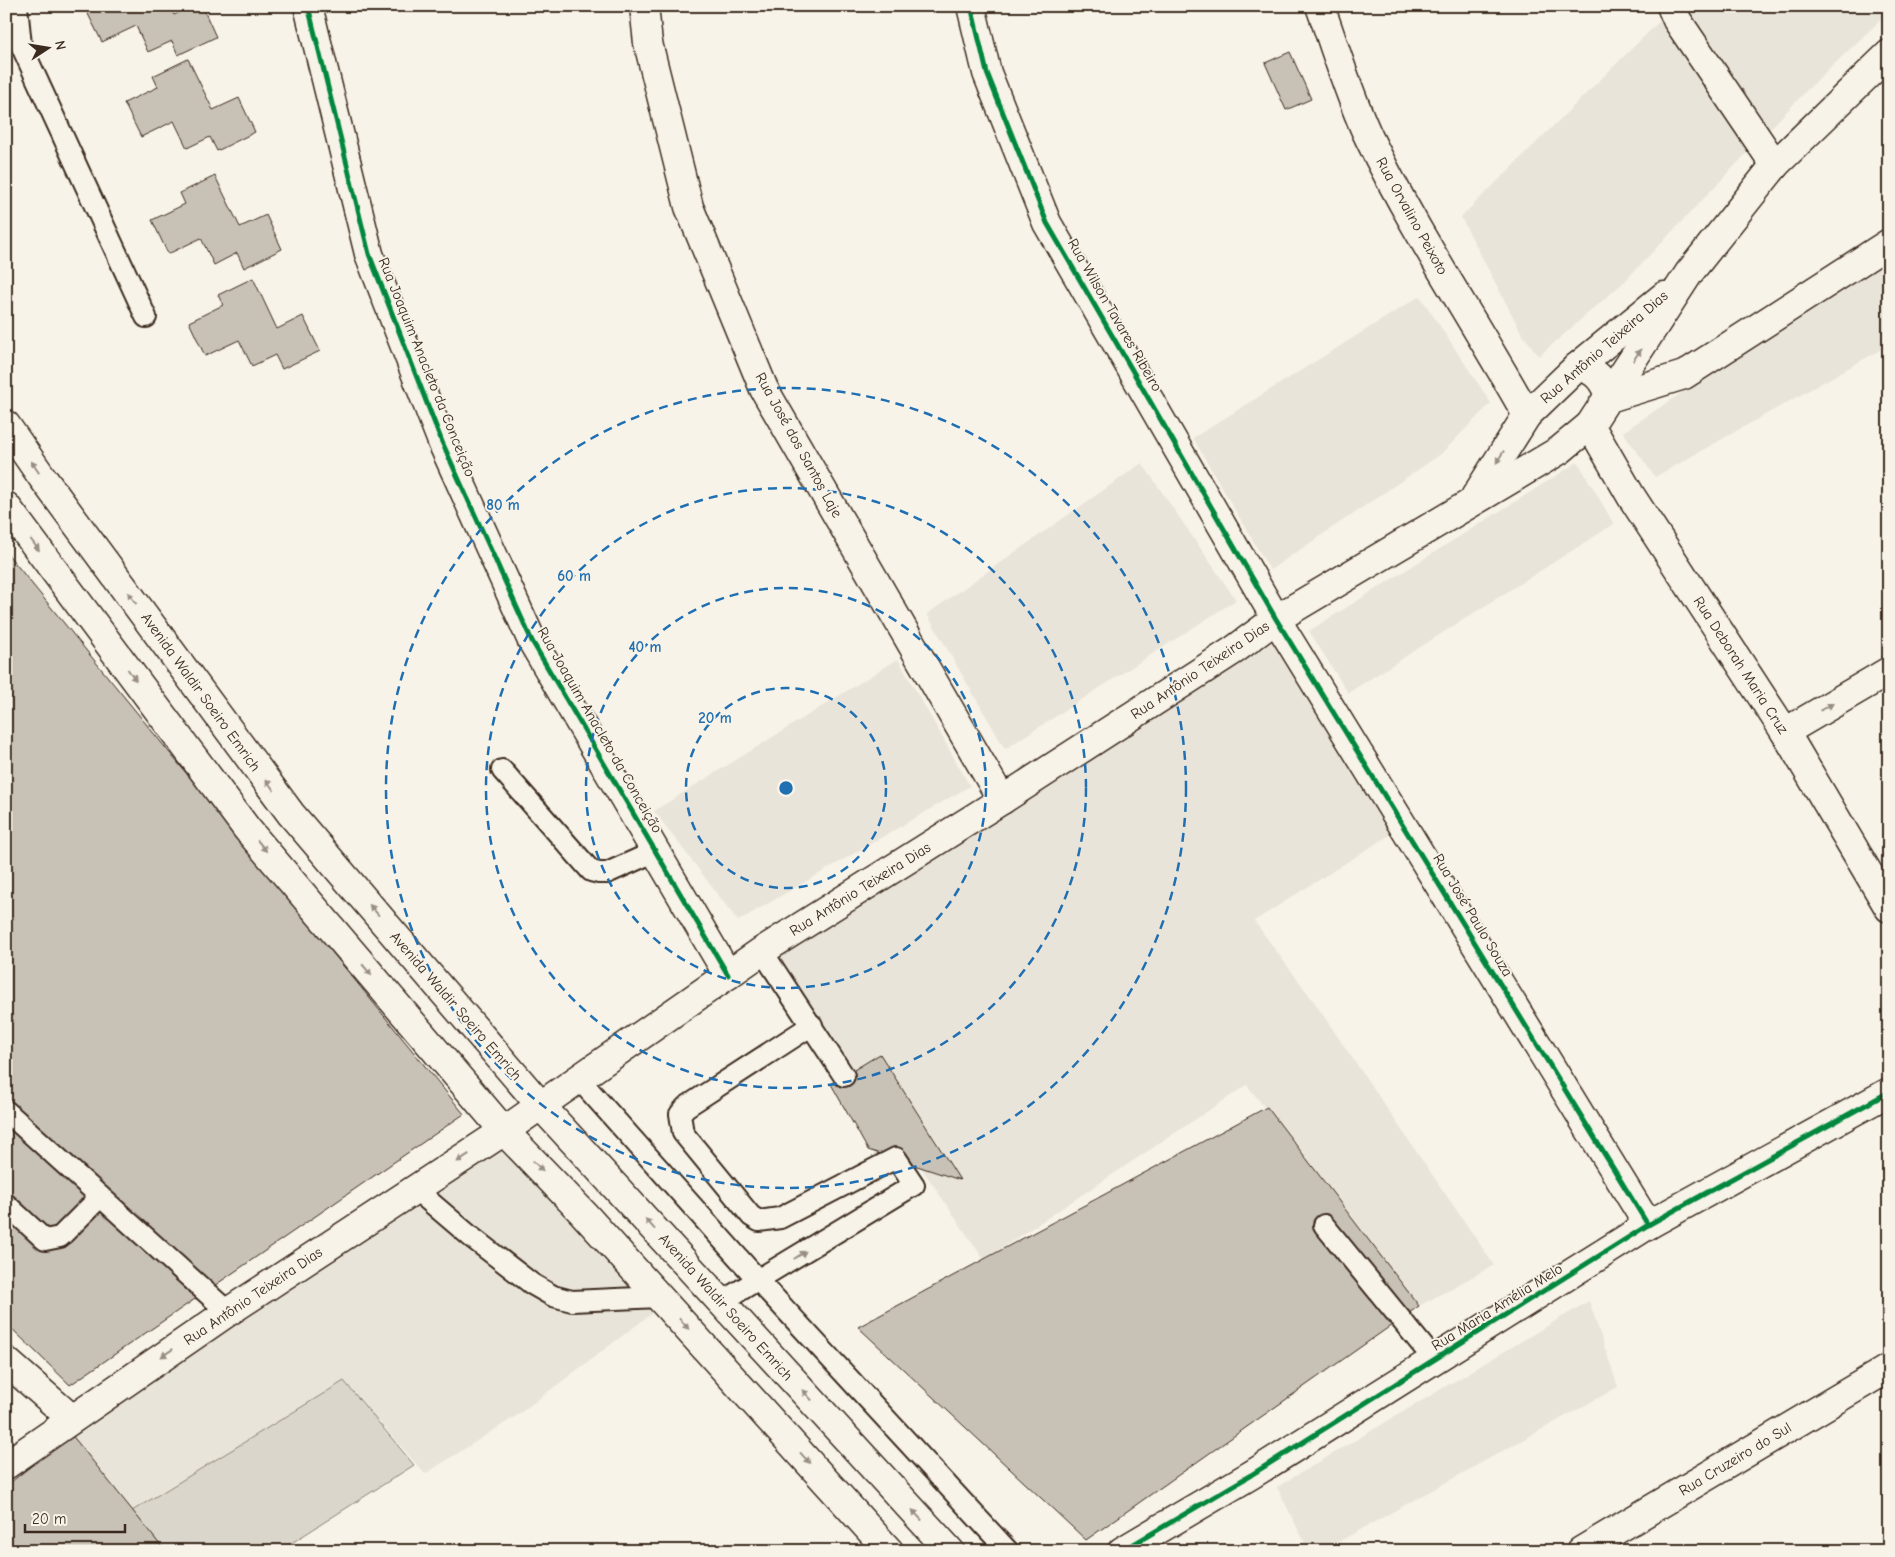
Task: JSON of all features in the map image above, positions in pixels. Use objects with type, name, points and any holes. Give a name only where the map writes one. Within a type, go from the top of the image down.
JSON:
[{"type":"street","name":"Rua Joaquim Anacleto da Conceição","points":[[308,6],[369,254],[442,442],[532,641],[728,975]]},
{"type":"street","name":"Rua José dos Santos Laje","points":[[644,6],[648,42],[689,207],[764,390],[1002,800]]},
{"type":"street","name":"Rua Wilson Tavares Ribeiro","points":[[971,6],[987,73],[1047,223],[1276,618]]},
{"type":"street","name":"Rua Orvalino Peixoto","points":[[1320,6],[1369,137],[1437,262],[1480,331],[1527,415],[1529,427],[1537,440],[1546,448],[1560,450]]},
{"type":"street","points":[[1671,6],[1677,20],[1775,165]]},
{"type":"street","points":[[1690,273],[1775,165],[1889,54]]},
{"type":"street","points":[[1577,367],[1586,368],[1595,374],[1603,382],[1609,398],[1684,376],[1889,243]]},
{"type":"street","name":"Rua Antônio Teixeira Dias","points":[[1473,500],[1527,415],[1577,367],[1637,320],[1690,273]]},
{"type":"street","name":"Rua Antônio Teixeira Dias","points":[[6,1465],[71,1418],[228,1312],[542,1107],[762,951],[1002,800],[1234,650],[1276,618],[1560,450],[1590,425],[1690,273]]},
{"type":"street","name":"Avenida Waldir Soeiro Emrich","points":[[6,425],[42,477],[291,814],[542,1107],[950,1551]]},
{"type":"street","name":"Rua Deborah Maria Cruz","points":[[1590,425],[1632,496],[1785,732],[1889,908]]},
{"type":"street","points":[[6,506],[247,829],[504,1131],[584,1213],[889,1551]]},
{"type":"street","name":"Rua José Paulo Souza","points":[[1276,618],[1648,1225]]},
{"type":"street","points":[[1785,732],[1889,671]]},
{"type":"street","name":"Rua Maria Amélia Melo","points":[[1122,1551],[1251,1475],[1435,1361],[1648,1225],[1889,1092]]},
{"type":"street","points":[[6,1362],[71,1418]]},
{"type":"street","name":"Rua Cruzeiro do Sul","points":[[1581,1551],[1889,1368]]},
{"type":"lane","points":[[17,6],[21,45],[146,318]]},
{"type":"lane","points":[[502,770],[591,871],[607,873],[656,851]]},
{"type":"lane","points":[[762,951],[844,1076]]},
{"type":"lane","points":[[721,1302],[759,1281],[914,1185],[896,1158],[780,1218],[759,1221],[751,1216],[683,1133],[680,1114],[686,1107],[812,1025]]},
{"type":"lane","points":[[579,1079],[759,1281],[1008,1551]]},
{"type":"lane","points":[[6,1111],[228,1312]]},
{"type":"lane","points":[[415,1189],[524,1278],[553,1296],[572,1301],[659,1297]]},
{"type":"lane","points":[[6,1204],[45,1240],[52,1240],[60,1237],[100,1197]]},
{"type":"lane","points":[[1324,1225],[1435,1361]]},
{"type":"shaded area","points":[[1675,6],[1889,6],[1889,12],[1807,90],[1624,282],[1539,356],[1522,334],[1461,217]]},
{"type":"shaded area","points":[[1889,254],[1889,345],[1655,477],[1623,432]]},
{"type":"shaded area","points":[[1420,296],[1491,403],[1441,454],[1270,570],[1193,438]]},
{"type":"shaded area","points":[[1578,462],[1614,524],[1348,693],[1309,631]]},
{"type":"shaded area","points":[[1142,463],[1236,600],[1005,749],[927,614]]},
{"type":"shaded area","points":[[1275,633],[1393,833],[1254,921],[1312,999],[1494,1265],[1419,1306],[1247,1085],[984,1260],[779,958]]},
{"type":"shaded area","points":[[898,659],[970,786],[738,921],[654,811]]},
{"type":"shaded area","points":[[509,1146],[654,1312],[516,1416],[425,1474],[344,1381],[132,1511],[71,1434]]},
{"type":"shaded area","points":[[1589,1301],[1618,1387],[1322,1551],[1309,1551],[1277,1487]]},
{"type":"shaded area","points":[[344,1381],[414,1465],[279,1551],[165,1551],[132,1511]]},
{"type":"building","points":[[89,6],[170,6],[174,15],[192,6],[202,6],[216,37],[178,55],[172,41],[148,52],[136,26],[102,42],[85,8]]},
{"type":"building","points":[[1290,52],[1311,99],[1286,110],[1265,63]]},
{"type":"building","points":[[188,59],[213,110],[239,98],[255,132],[217,151],[210,137],[187,148],[174,121],[141,137],[124,103],[158,87],[153,76]]},
{"type":"building","points":[[215,176],[240,227],[266,215],[282,249],[244,268],[237,253],[214,265],[201,238],[168,254],[152,220],[185,204],[180,193]]},
{"type":"building","points":[[253,278],[277,329],[303,316],[320,351],[282,369],[275,355],[252,366],[239,340],[205,356],[189,322],[223,305],[218,295]]},
{"type":"building","points":[[6,552],[464,1114],[70,1385],[6,1323]]},
{"type":"building","points":[[880,1054],[960,1180],[868,1150],[831,1084]]},
{"type":"building","points":[[1267,1107],[1419,1306],[1086,1540],[858,1327]]},
{"type":"building","points":[[71,1434],[165,1551],[6,1551],[6,1486]]},
{"type":"cycle path","points":[[308,6],[369,254],[442,442],[532,641],[728,975]]},
{"type":"cycle path","points":[[971,6],[987,73],[1047,223],[1276,619],[1648,1225]]},
{"type":"cycle path","points":[[1122,1551],[1251,1475],[1648,1225],[1889,1092]]}]
